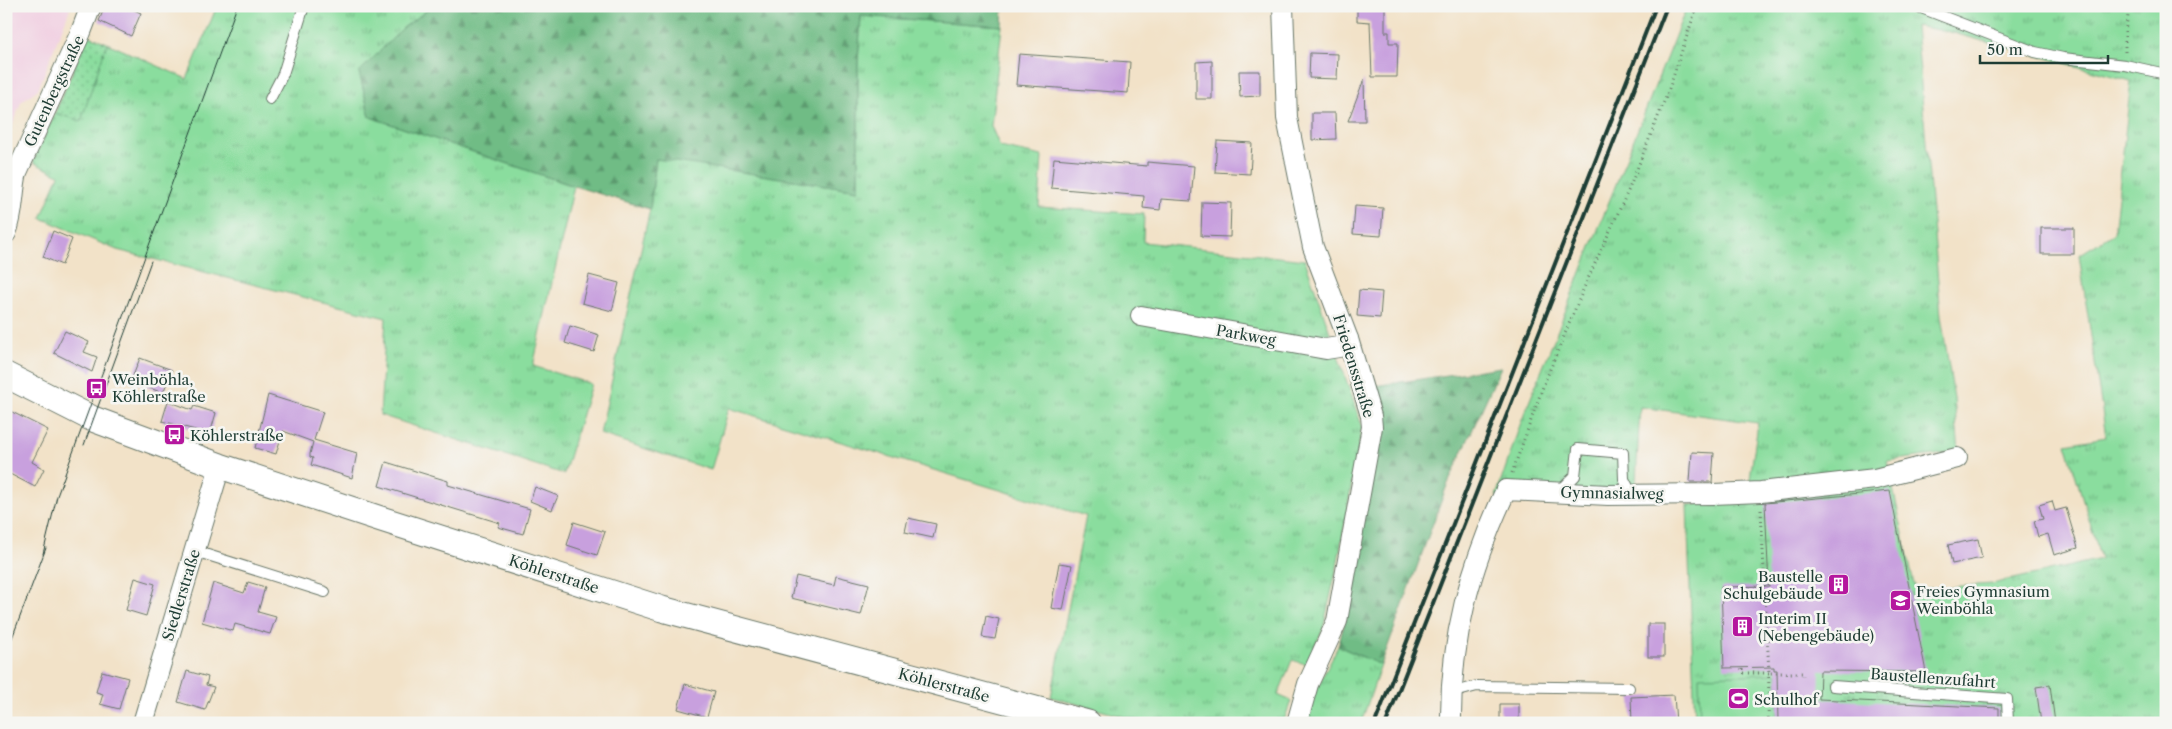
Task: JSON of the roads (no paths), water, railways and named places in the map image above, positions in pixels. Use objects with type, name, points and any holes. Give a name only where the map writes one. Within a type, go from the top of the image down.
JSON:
[{"type":"street","name":"Gutenbergstraße","points":[[6,233],[10,222],[13,188],[17,172],[91,6]]},
{"type":"street","name":"Friedensstraße","points":[[1283,6],[1287,118],[1313,247],[1348,339],[1371,416],[1372,427],[1337,621],[1308,684],[1297,723]]},
{"type":"street","name":"Parkweg","points":[[1141,316],[1326,349],[1338,346],[1348,339]]},
{"type":"street","name":"Köhlerstraße","points":[[6,375],[86,416],[220,466],[662,609],[1088,723]]},
{"type":"street","name":"Gymnasialweg","points":[[1451,692],[1458,636],[1468,587],[1484,537],[1506,490],[1632,495],[1761,492],[1875,479],[1957,458]]},
{"type":"street","name":"Siedlerstraße","points":[[143,723],[220,466]]},
{"type":"street","points":[[1451,692],[1451,723]]},
{"type":"lane","points":[[270,99],[283,74],[304,6]]},
{"type":"lane","points":[[1916,6],[2035,52],[2063,58],[2125,65],[2166,74]]},
{"type":"lane","points":[[1558,492],[1575,476],[1578,449],[1623,453],[1624,479],[1632,495]]},
{"type":"lane","points":[[195,551],[325,592]]},
{"type":"lane","points":[[1451,692],[1477,686],[1629,688]]},
{"type":"lane","name":"Baustellenzufahrt","points":[[1833,686],[2008,699],[2008,723]]},
{"type":"tram line","points":[[43,554],[57,496],[237,6]]},
{"type":"tram line","points":[[84,445],[151,261]]},
{"type":"tram line","points":[[6,654],[46,548]]},
{"type":"railway","points":[[1375,723],[1656,6]]},
{"type":"railway","points":[[1386,723],[1667,6]]},
{"type":"place","name":"Weinböhla, Köhlerstraße","points":[[96,388]]},
{"type":"place","name":"Köhlerstraße","points":[[174,435]]},
{"type":"place","name":"Baustelle Schulgebäude","points":[[1839,585]]},
{"type":"place","name":"Freies Gymnasium Weinböhla","points":[[1900,600]]},
{"type":"place","name":"Interim II (Nebengebäude)","points":[[1742,627]]},
{"type":"place","name":"Schulhof","points":[[1738,699]]}]
